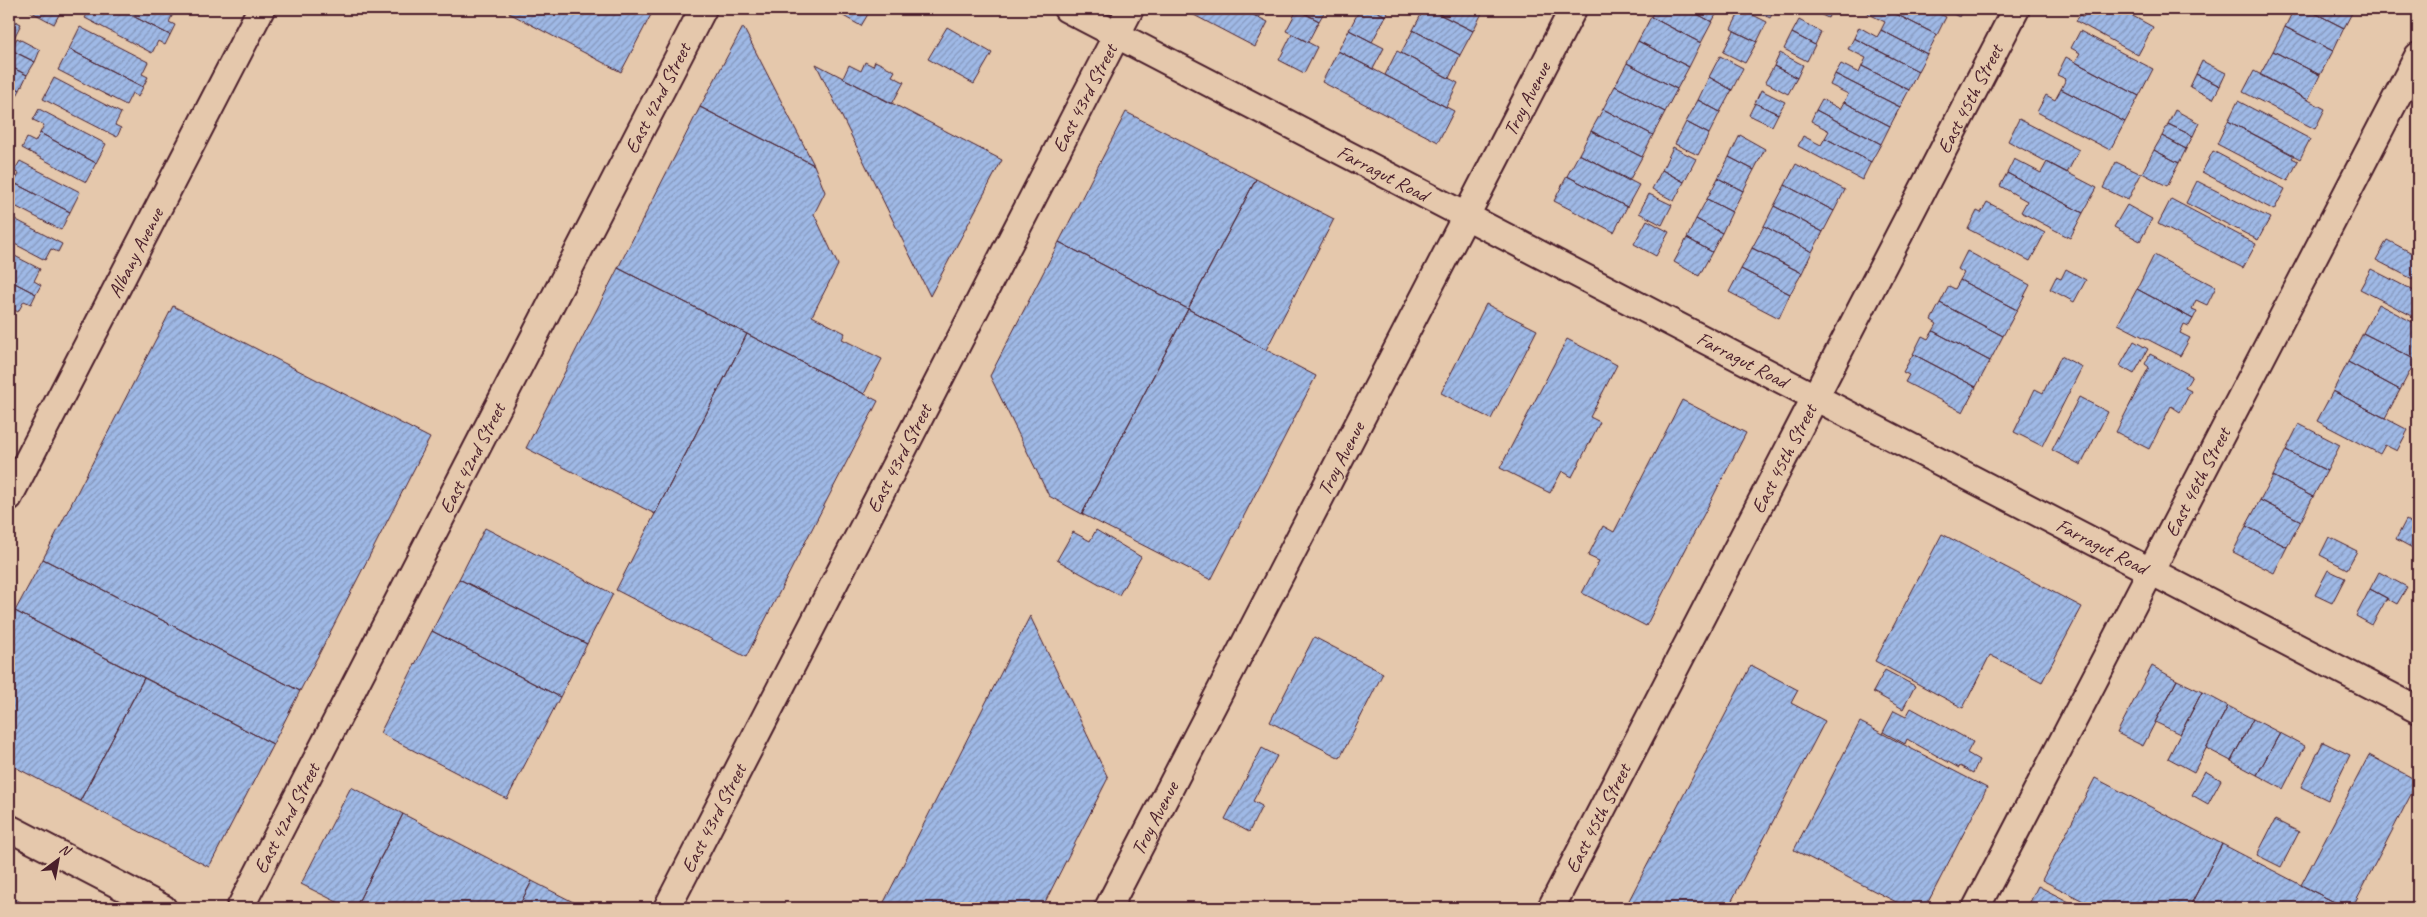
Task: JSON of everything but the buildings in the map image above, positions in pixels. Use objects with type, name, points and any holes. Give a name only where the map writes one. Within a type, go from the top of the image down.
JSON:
[{"type":"street","name":"Albany Avenue","points":[[9,497],[261,9]]},
{"type":"street","name":"East 42nd Street","points":[[240,908],[704,9]]},
{"type":"street","name":"Farragut Road","points":[[1067,9],[2418,710]]},
{"type":"street","name":"East 43rd Street","points":[[667,908],[1130,9]]},
{"type":"street","name":"Troy Avenue","points":[[1108,908],[1573,9]]},
{"type":"street","name":"East 45th Street","points":[[1550,908],[2016,9]]},
{"type":"street","name":"East 46th Street","points":[[1976,908],[2418,56]]},
{"type":"street","points":[[9,828],[163,908]]}]
